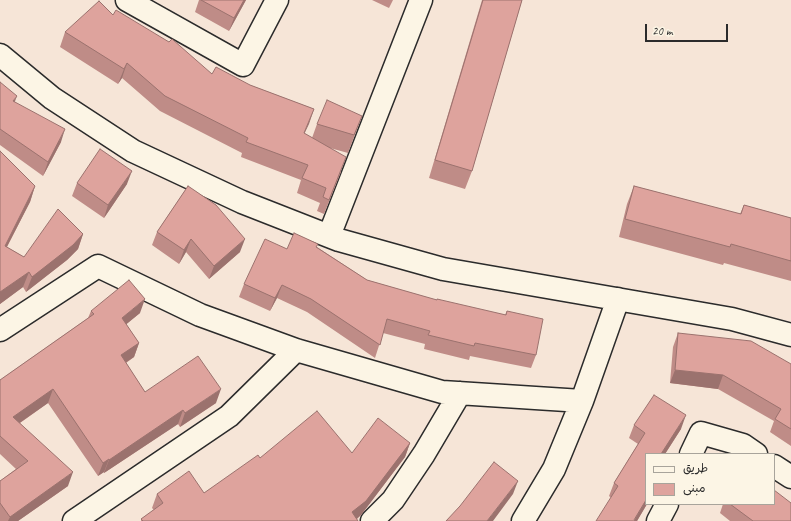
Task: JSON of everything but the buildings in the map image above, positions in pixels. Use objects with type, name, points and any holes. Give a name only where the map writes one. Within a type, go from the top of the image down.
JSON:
[{"type":"street","points":[[127,0],[243,65],[277,0]]},
{"type":"street","points":[[329,236],[421,0]]},
{"type":"street","points":[[0,55],[52,98],[134,151],[242,202],[339,240],[443,269],[732,320],[791,334]]},
{"type":"street","points":[[0,330],[98,266],[200,315],[296,350],[442,392],[582,401]]},
{"type":"street","points":[[523,521],[554,469],[582,401],[618,299]]},
{"type":"street","points":[[74,521],[229,416],[296,350]]},
{"type":"street","points":[[372,521],[393,500],[424,454],[460,393]]},
{"type":"street","points":[[691,453],[701,433],[743,445],[755,453]]},
{"type":"street","points":[[775,467],[791,477]]},
{"type":"street","points":[[658,521],[666,505]]}]
